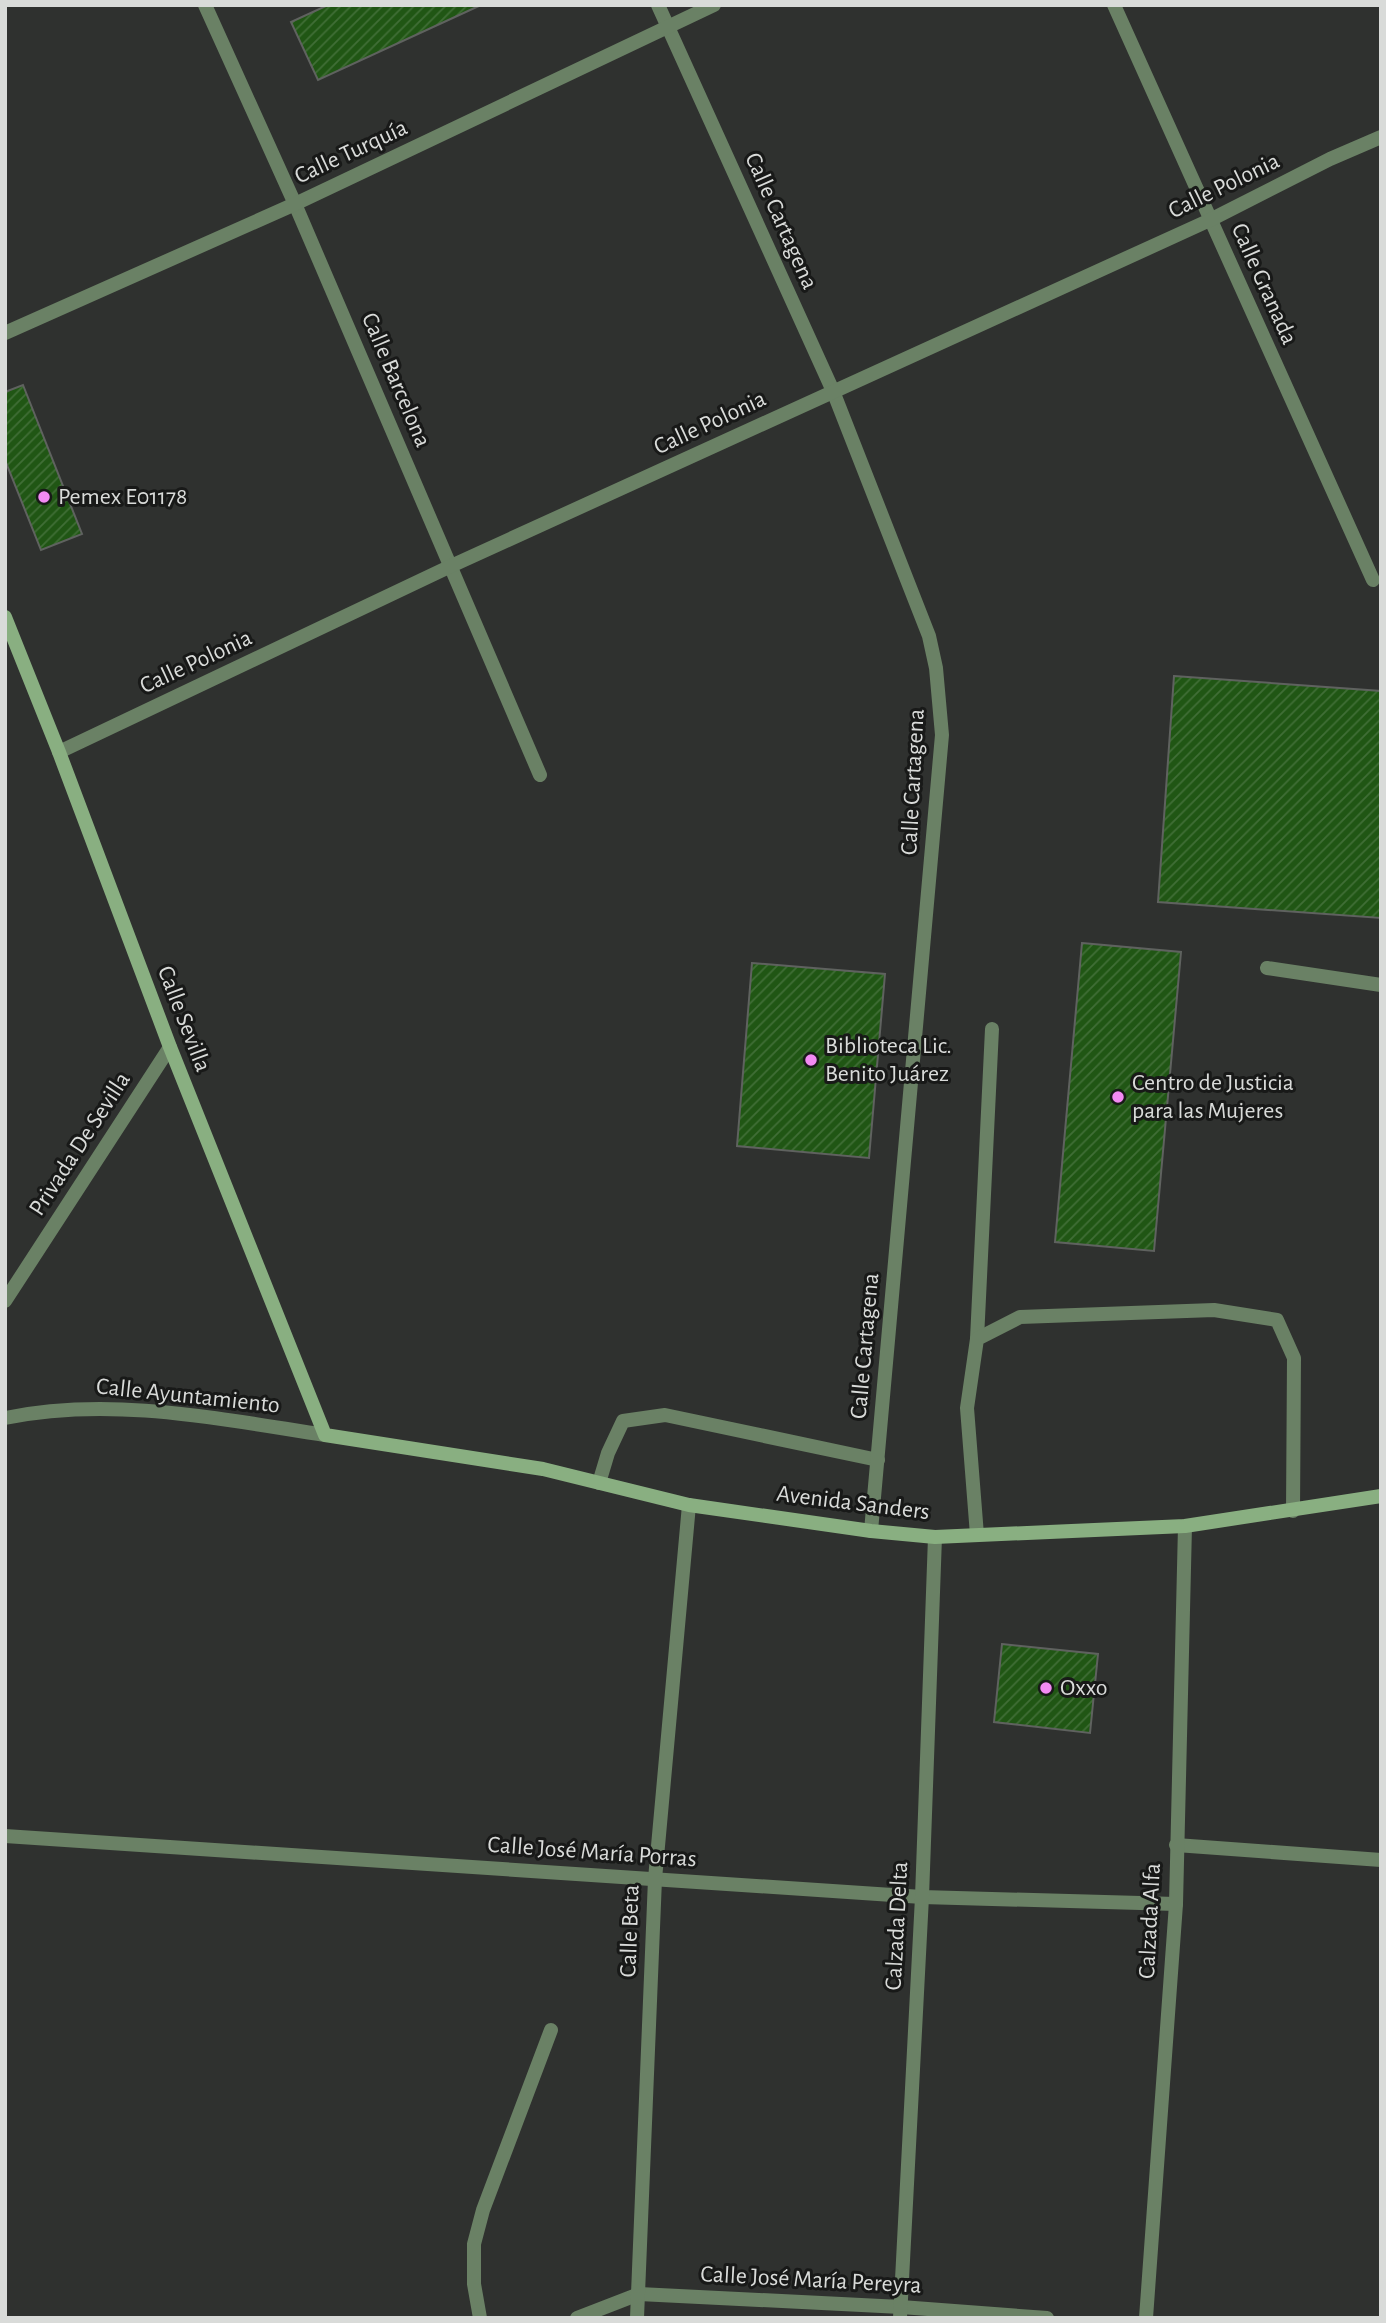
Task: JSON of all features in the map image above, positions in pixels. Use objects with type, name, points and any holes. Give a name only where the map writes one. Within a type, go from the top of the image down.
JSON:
[{"type":"main road","name":"Calle Sevilla","points":[[5,617],[170,1047],[325,1435]]},
{"type":"main road","name":"Avenida Sanders","points":[[325,1435],[543,1469],[689,1505],[871,1531],[935,1537],[1185,1526],[1381,1496]]},
{"type":"street","name":"Calle Barcelona","points":[[205,5],[295,204],[540,775]]},
{"type":"street","name":"Calle Cartagena","points":[[658,5],[833,391],[929,636],[936,668],[943,735],[871,1531]]},
{"type":"street","name":"Calle Turquía","points":[[5,332],[295,204],[714,5]]},
{"type":"street","name":"Calle Granada","points":[[1114,5],[1374,580]]},
{"type":"street","name":"Calle Polonia","points":[[59,752],[451,566],[1210,220],[1330,159],[1381,137]]},
{"type":"street","points":[[1267,968],[1381,985]]},
{"type":"street","points":[[977,1535],[967,1408],[977,1339],[992,1030]]},
{"type":"street","name":"Privada De Sevilla","points":[[5,1301],[170,1047]]},
{"type":"street","points":[[977,1339],[1020,1317],[1214,1310],[1277,1320],[1294,1358],[1293,1511]]},
{"type":"street","name":"Calle Ayuntamiento","points":[[5,1418],[76,1408],[135,1410],[325,1435]]},
{"type":"street","points":[[599,1483],[608,1453],[623,1421],[665,1415],[878,1460]]},
{"type":"street","name":"Calle Beta","points":[[637,2318],[655,1879],[689,1505]]},
{"type":"street","name":"Calzada Alfa","points":[[1146,2318],[1176,1904],[1185,1526]]},
{"type":"street","name":"Calzada Delta","points":[[900,2312],[922,1897],[935,1537]]},
{"type":"street","name":"Calle José María Porras","points":[[5,1836],[922,1897],[1176,1904]]},
{"type":"street","points":[[1176,1845],[1381,1860]]},
{"type":"street","points":[[480,2318],[474,2284],[474,2244],[483,2210],[551,2030]]},
{"type":"street","name":"Calle José María Pereyra","points":[[577,2318],[639,2294],[900,2312],[1047,2318]]},
{"type":"building","points":[[328,5],[481,5],[318,80],[291,22]]},
{"type":"building","name":"Pemex E01178","points":[[23,385],[82,534],[41,550],[5,460],[5,392]]},
{"type":"building","points":[[1174,676],[1381,691],[1381,918],[1158,902]]},
{"type":"building","name":"Centro de Justicia para las Mujeres","points":[[1082,943],[1181,952],[1154,1251],[1055,1242]]},
{"type":"building","name":"Biblioteca Lic. Benito Juárez","points":[[752,963],[885,974],[869,1158],[737,1146]]},
{"type":"building","name":"Oxxo","points":[[1002,1644],[1098,1654],[1090,1733],[994,1722]]},
{"type":"place","name":"Pemex E01178","points":[[44,497]]},
{"type":"place","name":"Biblioteca Lic. Benito Juárez","points":[[811,1060]]},
{"type":"place","name":"Centro de Justicia para las Mujeres","points":[[1118,1097]]},
{"type":"place","name":"Oxxo","points":[[1046,1688]]}]
